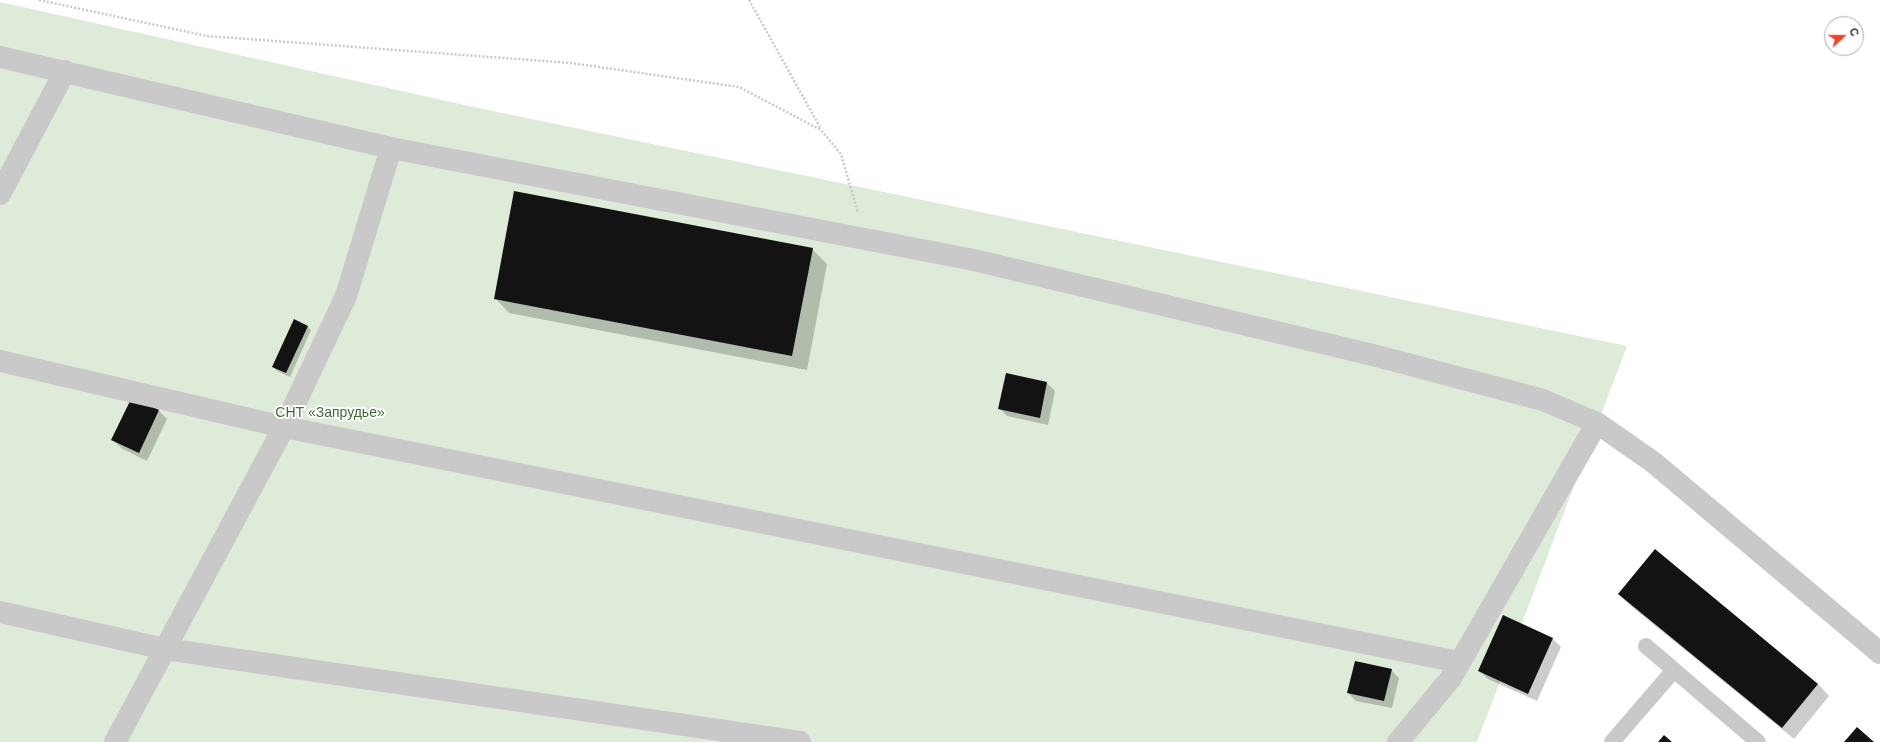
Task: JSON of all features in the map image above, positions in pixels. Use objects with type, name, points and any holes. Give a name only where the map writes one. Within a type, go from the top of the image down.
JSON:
[{"type":"street","points":[[0,57],[391,148],[974,260],[1377,356],[1543,400],[1597,423],[1653,462],[1880,654]]},
{"type":"street","points":[[0,194],[65,71]]},
{"type":"street","points":[[115,742],[284,427],[346,296],[391,148]]},
{"type":"street","points":[[0,360],[284,427],[1459,662]]},
{"type":"street","points":[[1398,742],[1450,678],[1597,423]]},
{"type":"street","points":[[0,612],[166,649],[800,742]]},
{"type":"lane","points":[[1646,646],[1758,742]]},
{"type":"lane","points":[[1612,742],[1674,670]]},
{"type":"path","points":[[39,0],[208,36],[571,63],[739,86],[821,130]]},
{"type":"path","points":[[749,0],[821,130],[841,154],[860,223],[862,239]]},
{"type":"green space","name":"СНТ «Запрудье»","points":[[0,2],[469,106],[1627,346],[1477,742],[0,742]]},
{"type":"building","points":[[514,191],[813,248],[792,356],[494,299]]},
{"type":"building","points":[[294,319],[308,326],[286,373],[272,367]]},
{"type":"building","points":[[1006,373],[1047,382],[1040,418],[998,409]]},
{"type":"building","points":[[132,397],[159,410],[139,453],[111,440]]},
{"type":"building","points":[[1655,549],[1818,684],[1782,728],[1618,594]]},
{"type":"building","points":[[1503,615],[1553,638],[1528,694],[1478,671]]},
{"type":"building","points":[[1355,661],[1392,669],[1384,701],[1347,693]]},
{"type":"building","points":[[1857,727],[1874,742],[1844,742]]},
{"type":"building","points":[[1664,735],[1672,742],[1658,742]]}]
